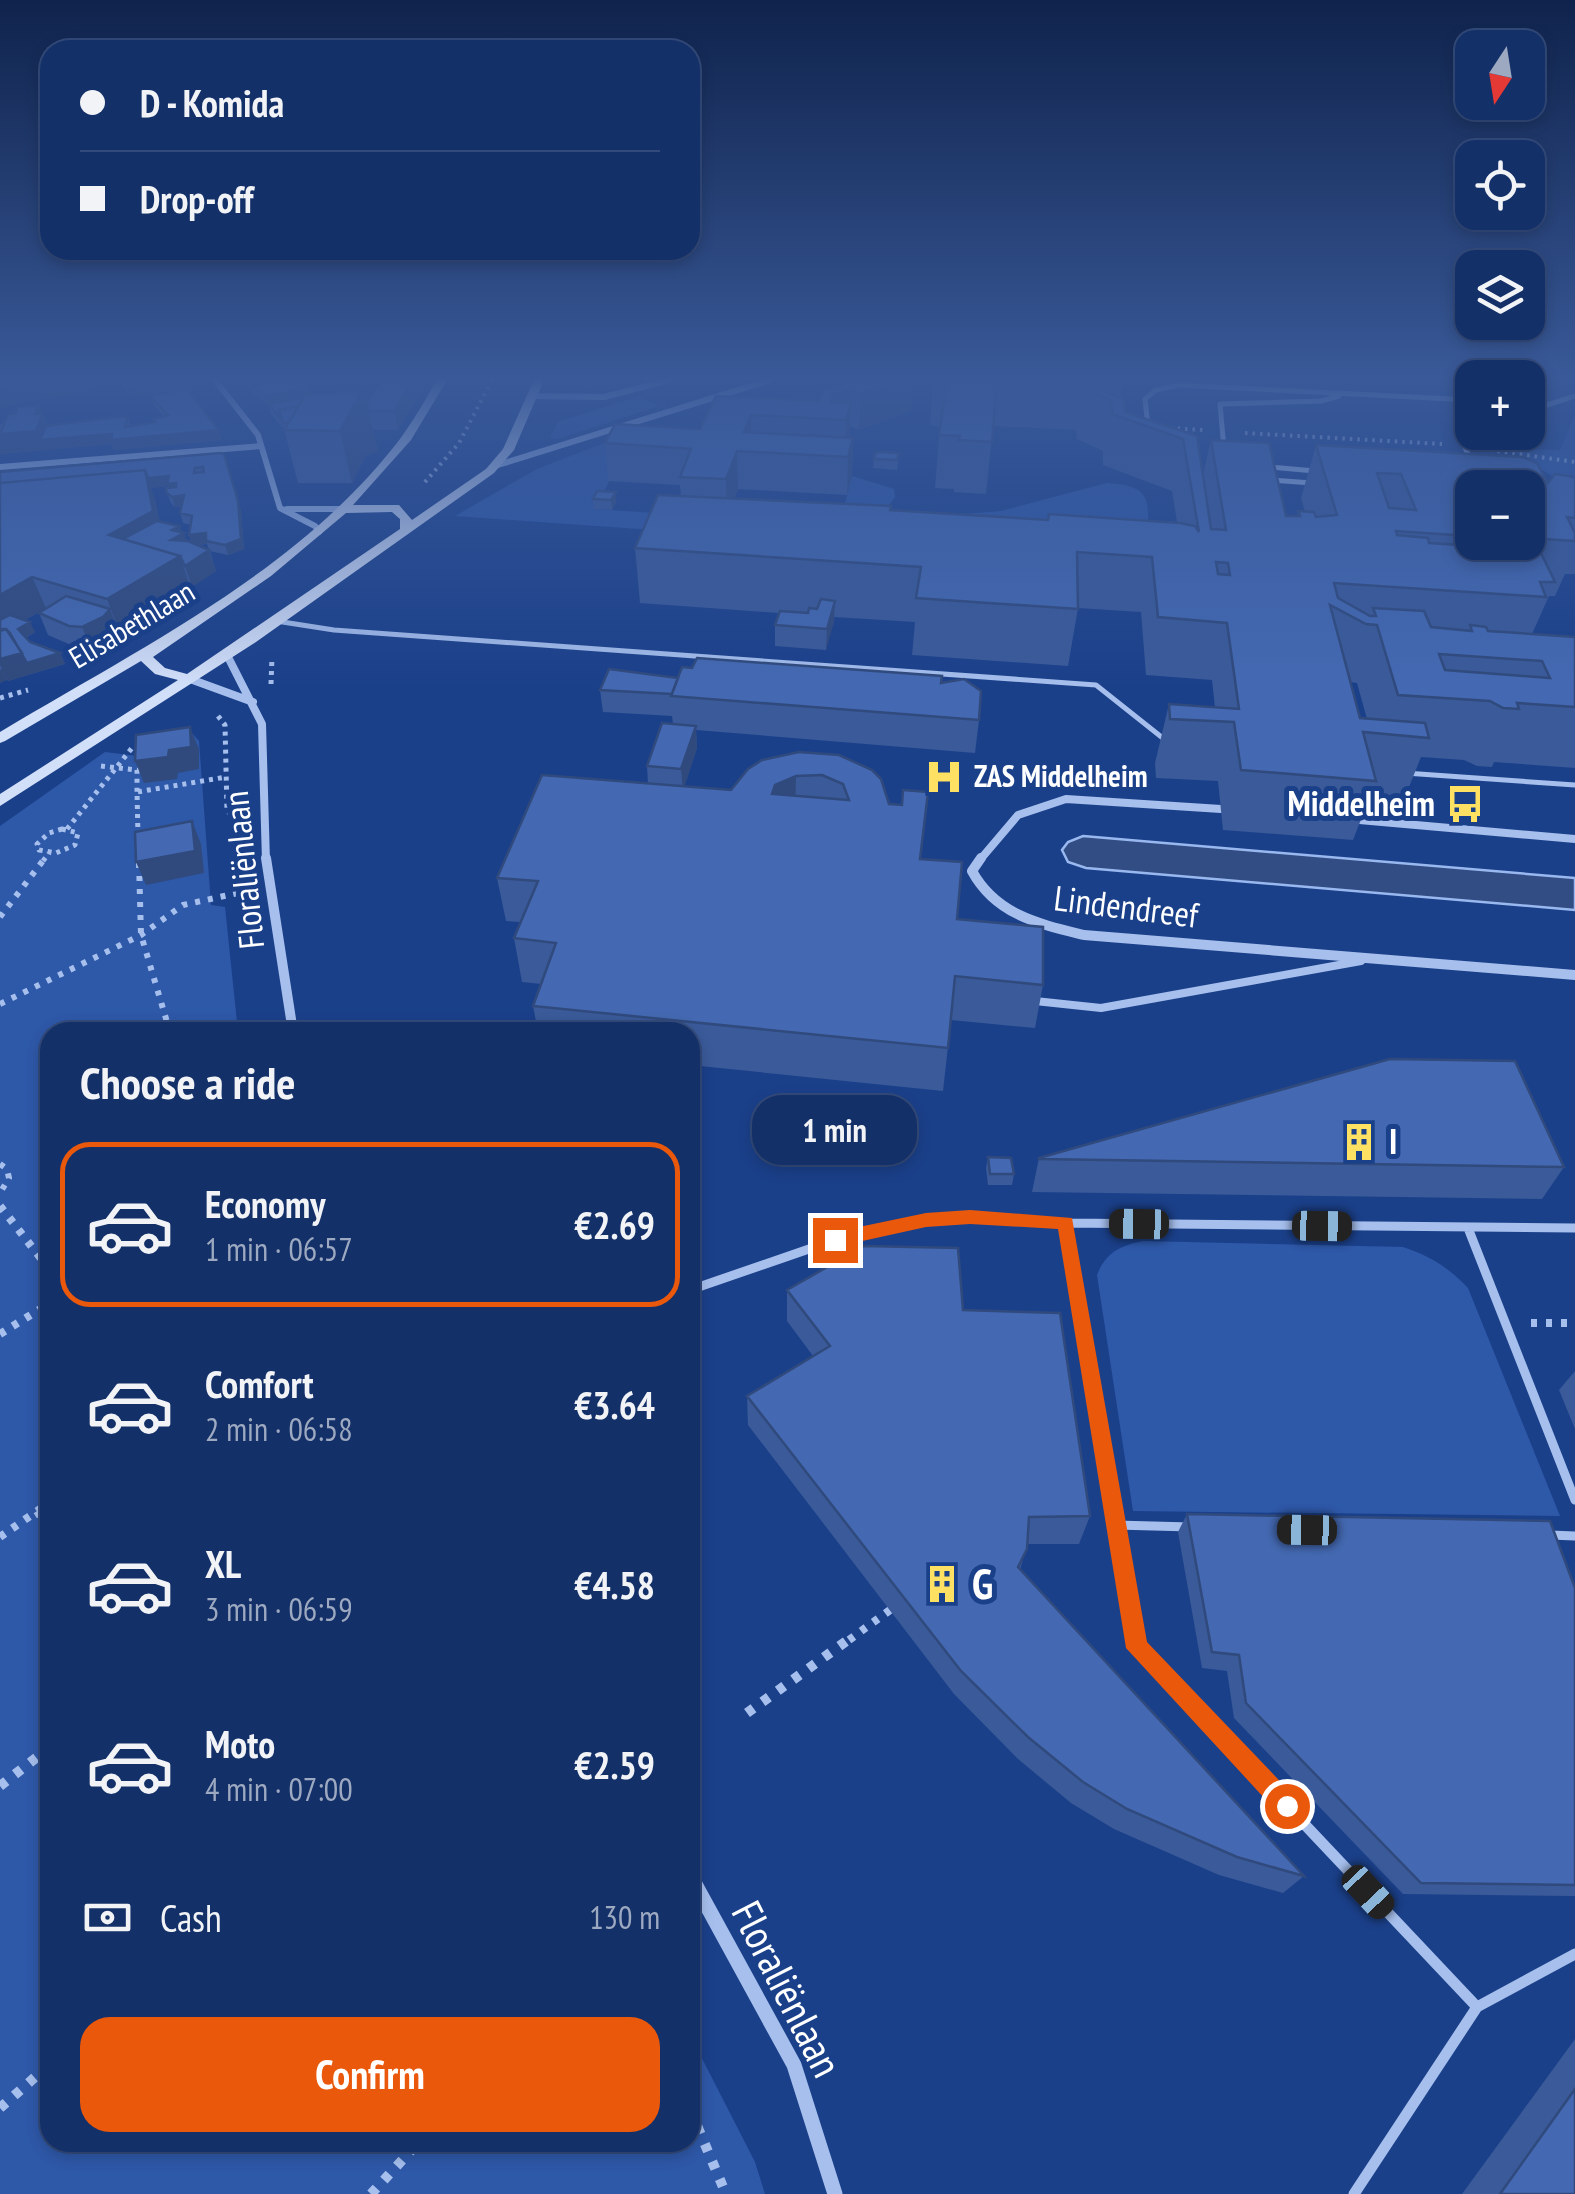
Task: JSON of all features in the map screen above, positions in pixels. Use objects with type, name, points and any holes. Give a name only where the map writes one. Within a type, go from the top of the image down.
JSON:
[{"type":"main road","name":"Elisabethlaan","points":[[0,738],[156,644],[288,555],[318,532],[367,482]]},
{"type":"main road","points":[[0,801],[276,621],[472,482]]},
{"type":"main road","points":[[343,508],[395,508],[406,518],[406,530]]},
{"type":"main road","points":[[156,644],[146,657],[160,672],[190,679]]},
{"type":"street","points":[[272,482],[280,508],[343,508]]},
{"type":"street","points":[[287,509],[318,532]]},
{"type":"street","name":"Floraliënlaan","points":[[226,654],[262,724],[266,858],[291,1022]]},
{"type":"street","points":[[190,679],[253,702]]},
{"type":"street","points":[[983,856],[1002,825],[1020,811],[1042,803],[1066,799],[1220,809]]},
{"type":"street","points":[[1348,819],[1575,839]]},
{"type":"street","name":"Lindendreef","points":[[983,856],[972,871],[978,885],[1002,908],[1034,924],[1084,935],[1575,975]]},
{"type":"street","name":"Floraliënlaan","points":[[700,1892],[794,2065],[835,2194]]},
{"type":"lane","points":[[1297,482],[1319,484]]},
{"type":"lane","points":[[276,621],[334,630],[1096,686],[1176,748]]},
{"type":"lane","points":[[1396,772],[1575,786]]},
{"type":"lane","points":[[966,864],[983,856]]},
{"type":"lane","points":[[1035,1001],[1101,1008],[1377,958]]},
{"type":"lane","points":[[700,1287],[882,1227],[970,1217],[1066,1223],[1575,1228]]},
{"type":"lane","points":[[1066,1223],[1137,1648],[1477,2007]]},
{"type":"lane","points":[[1468,1228],[1575,1500]]},
{"type":"lane","points":[[1115,1525],[1211,1527]]},
{"type":"lane","points":[[1537,1535],[1575,1536]]},
{"type":"lane","points":[[1354,2194],[1477,2007],[1575,1954]]},
{"type":"path","points":[[208,712],[219,716],[226,725],[226,812],[242,824],[244,842],[266,858]]},
{"type":"path","points":[[92,765],[137,770],[140,934],[167,1022]]},
{"type":"path","points":[[137,792],[226,777]]},
{"type":"path","points":[[0,917],[50,854],[75,845],[78,833],[62,829],[43,836],[37,848],[50,854]]},
{"type":"path","points":[[0,1004],[140,934],[184,905],[270,887]]},
{"type":"path","points":[[0,1164],[7,1169],[9,1178],[0,1193]]},
{"type":"path","points":[[0,1206],[40,1257]]},
{"type":"path","points":[[0,1334],[40,1310]]},
{"type":"path","points":[[1507,1323],[1575,1323]]},
{"type":"path","points":[[0,1537],[38,1511],[40,1514]]},
{"type":"path","points":[[748,1713],[890,1610]]},
{"type":"path","points":[[0,1786],[40,1755]]},
{"type":"path","points":[[0,2108],[40,2073]]},
{"type":"path","points":[[700,2133],[726,2194]]},
{"type":"path","points":[[371,2194],[410,2152]]},
{"type":"shaded area","points":[[514,482],[609,482],[595,509],[805,523],[844,507],[850,482],[873,482],[894,489],[895,497],[886,509],[752,537],[455,516]]},
{"type":"shaded area","points":[[1107,483],[1141,492],[1147,506],[1148,541],[926,517],[1001,511]]},
{"type":"shaded area","points":[[191,732],[199,741],[211,905],[225,907],[237,1022],[40,1022],[40,2152],[700,2152],[700,2055],[755,2162],[765,2194],[0,2194],[0,826],[105,752],[145,757]]},
{"type":"shaded area","points":[[1083,836],[1575,878],[1575,910],[1086,868],[1068,862],[1062,850],[1068,842]]},
{"type":"shaded area","points":[[1143,1241],[1403,1247],[1438,1263],[1468,1288],[1560,1516],[1133,1511],[1097,1275],[1115,1251]]},
{"type":"building","points":[[147,482],[153,511],[109,535],[180,556],[107,599],[32,577],[0,595],[0,483]]},
{"type":"building","points":[[167,482],[232,482],[241,539],[225,545],[206,541],[206,533],[189,535],[192,516],[180,513],[184,495],[172,497],[166,488],[176,487],[176,483]]},
{"type":"building","points":[[1190,482],[1204,482],[1211,529],[1226,530],[1218,482],[1278,482],[1286,516],[1300,516],[1298,511],[1314,512],[1316,517],[1337,515],[1327,482],[1380,482],[1389,508],[1416,510],[1404,482],[1455,482],[1455,535],[1396,531],[1397,535],[1455,545],[1455,560],[1544,560],[1555,582],[1540,582],[1546,597],[1334,583],[1338,598],[1370,616],[1376,616],[1373,608],[1424,611],[1431,627],[1472,631],[1470,625],[1486,627],[1488,631],[1575,637],[1575,707],[1517,703],[1519,709],[1503,708],[1490,701],[1398,695],[1377,625],[1366,624],[1330,605],[1360,718],[1425,723],[1429,738],[1363,732],[1376,781],[1241,770],[1234,722],[1170,719],[1169,704],[1239,709],[1227,623],[1158,617],[1152,557],[1077,552],[1078,609],[916,598],[921,567],[635,548],[658,495],[891,506],[890,510],[1048,520],[1049,514],[1195,526],[1199,532]],"holes":[[[1216,562],[1228,563],[1230,575],[1218,574]],[[1439,654],[1542,661],[1550,678],[1445,670]]]},
{"type":"building","points":[[1545,482],[1575,482],[1575,518],[1567,517],[1575,541],[1545,539]]},
{"type":"building","points":[[597,491],[616,492],[611,500],[593,499]]},
{"type":"building","points":[[157,521],[179,526],[172,530],[184,533],[171,540],[188,541],[209,550],[185,566],[180,556],[123,539]]},
{"type":"building","points":[[66,596],[110,609],[82,627],[69,626],[39,613]]},
{"type":"building","points":[[821,599],[835,601],[827,629],[775,625],[780,611],[808,613],[809,608],[817,609]]},
{"type":"building","points":[[10,615],[30,622],[18,629],[30,642],[60,653],[27,663],[10,633],[0,629],[0,620]]},
{"type":"building","points":[[6,629],[22,653],[0,659],[0,631]]},
{"type":"building","points":[[697,658],[942,676],[941,683],[964,679],[981,691],[979,720],[671,696],[682,667],[692,668]]},
{"type":"building","points":[[609,669],[678,678],[672,694],[600,690]]},
{"type":"building","points":[[662,723],[696,726],[681,769],[647,766]]},
{"type":"building","points":[[190,727],[191,747],[169,750],[168,757],[135,761],[136,735]]},
{"type":"building","points":[[799,752],[839,755],[872,770],[881,779],[889,804],[902,805],[903,790],[928,792],[920,859],[962,862],[957,919],[1043,927],[1043,985],[955,976],[948,1048],[533,1006],[556,943],[514,938],[538,881],[497,878],[542,775],[731,790],[748,769],[762,760]],"holes":[[[822,775],[843,784],[849,800],[772,794],[775,785],[796,776]]]},
{"type":"building","points":[[192,821],[195,851],[136,862],[135,832]]},
{"type":"building","points":[[1390,1059],[1515,1061],[1564,1167],[1039,1159],[1039,1158]]},
{"type":"building","points":[[988,1157],[1011,1158],[1014,1174],[990,1174]]},
{"type":"building","name":"G","points":[[864,1246],[958,1248],[963,1310],[1060,1313],[1090,1516],[1029,1517],[1027,1549],[1018,1567],[1304,1876],[1237,1857],[1127,1809],[1083,1782],[1028,1737],[961,1671],[747,1396],[830,1346],[787,1290]]},
{"type":"building","points":[[1187,1514],[1550,1521],[1575,1588],[1575,1885],[1421,1883],[1246,1703],[1239,1655],[1212,1652]]},
{"type":"building","points":[[1575,2089],[1575,2194],[1500,2194]]},
{"type":"place","name":"ZAS Middelheim","points":[[944,777]]},
{"type":"place","name":"Middelheim","points":[[1465,804]]},
{"type":"place","name":"I","points":[[1359,1142]]},
{"type":"place","name":"G","points":[[942,1584]]},
{"type":"route","points":[[835,1240],[926,1220],[970,1217],[1066,1223],[1137,1648],[1287,1806]]}]
